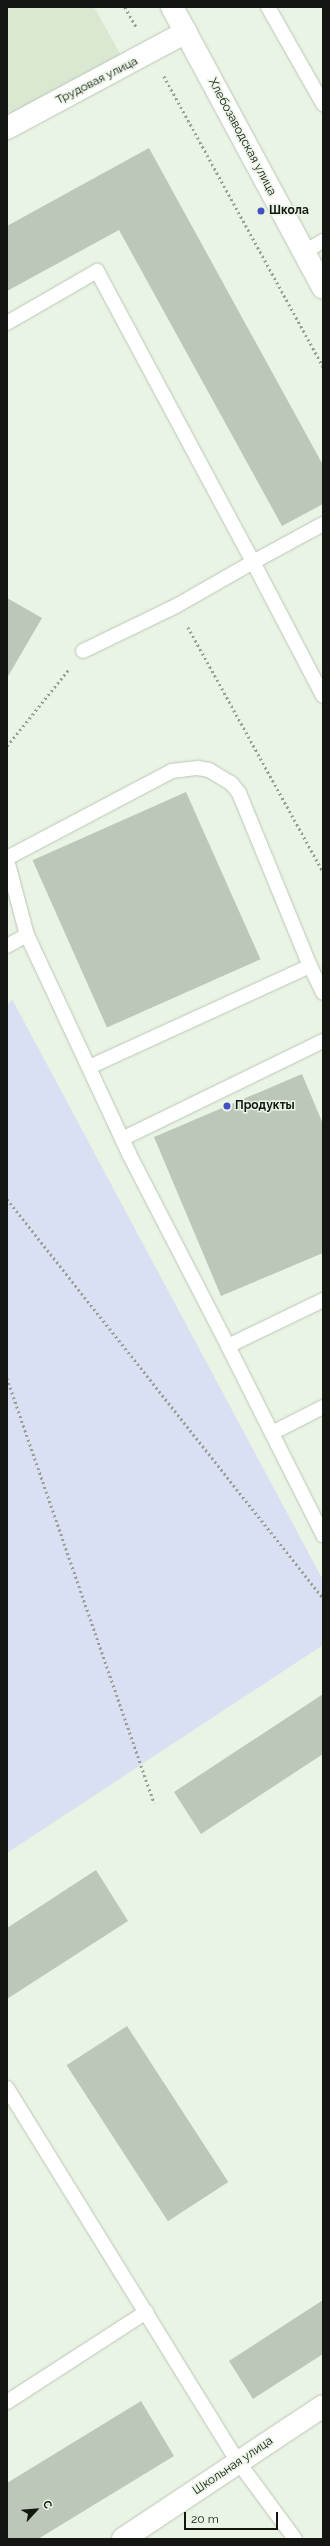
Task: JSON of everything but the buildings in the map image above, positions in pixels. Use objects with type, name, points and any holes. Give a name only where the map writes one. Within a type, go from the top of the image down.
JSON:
[{"type":"street","name":"Хлебозаводская улица","points":[[172,7],[323,288]]},
{"type":"street","name":"Трудовая улица","points":[[7,128],[151,53],[186,32]]},
{"type":"street","name":"Школьная улица","points":[[123,2539],[323,2406]]},
{"type":"lane","points":[[268,7],[323,104]]},
{"type":"lane","points":[[304,252],[323,241]]},
{"type":"lane","points":[[7,323],[97,271],[323,696]]},
{"type":"lane","points":[[83,651],[176,606],[323,524]]},
{"type":"lane","points":[[323,993],[310,966],[240,793],[231,783],[209,770],[198,768],[172,771],[7,859],[27,935],[122,1139],[323,1535]]},
{"type":"lane","points":[[7,946],[27,935]]},
{"type":"lane","points":[[89,1067],[310,966]]},
{"type":"lane","points":[[122,1139],[323,1041]]},
{"type":"lane","points":[[228,1346],[323,1300]]},
{"type":"lane","points":[[272,1433],[323,1407]]},
{"type":"lane","points":[[7,2088],[239,2463],[295,2539]]},
{"type":"lane","points":[[7,2402],[146,2312]]},
{"type":"path","points":[[125,7],[323,367]]},
{"type":"path","points":[[176,606],[323,872]]},
{"type":"path","points":[[7,746],[83,651]]},
{"type":"path","points":[[7,1199],[323,1598]]},
{"type":"path","points":[[7,1378],[154,1803]]},
{"type":"shaded area","points":[[7,7],[94,7],[122,57],[7,120]]},
{"type":"shaded area","points":[[12,999],[323,1580],[323,1645],[7,1853],[7,1006]]},
{"type":"place","name":"Школа","points":[[261,211]]},
{"type":"place","name":"Продукты","points":[[227,1106]]}]
